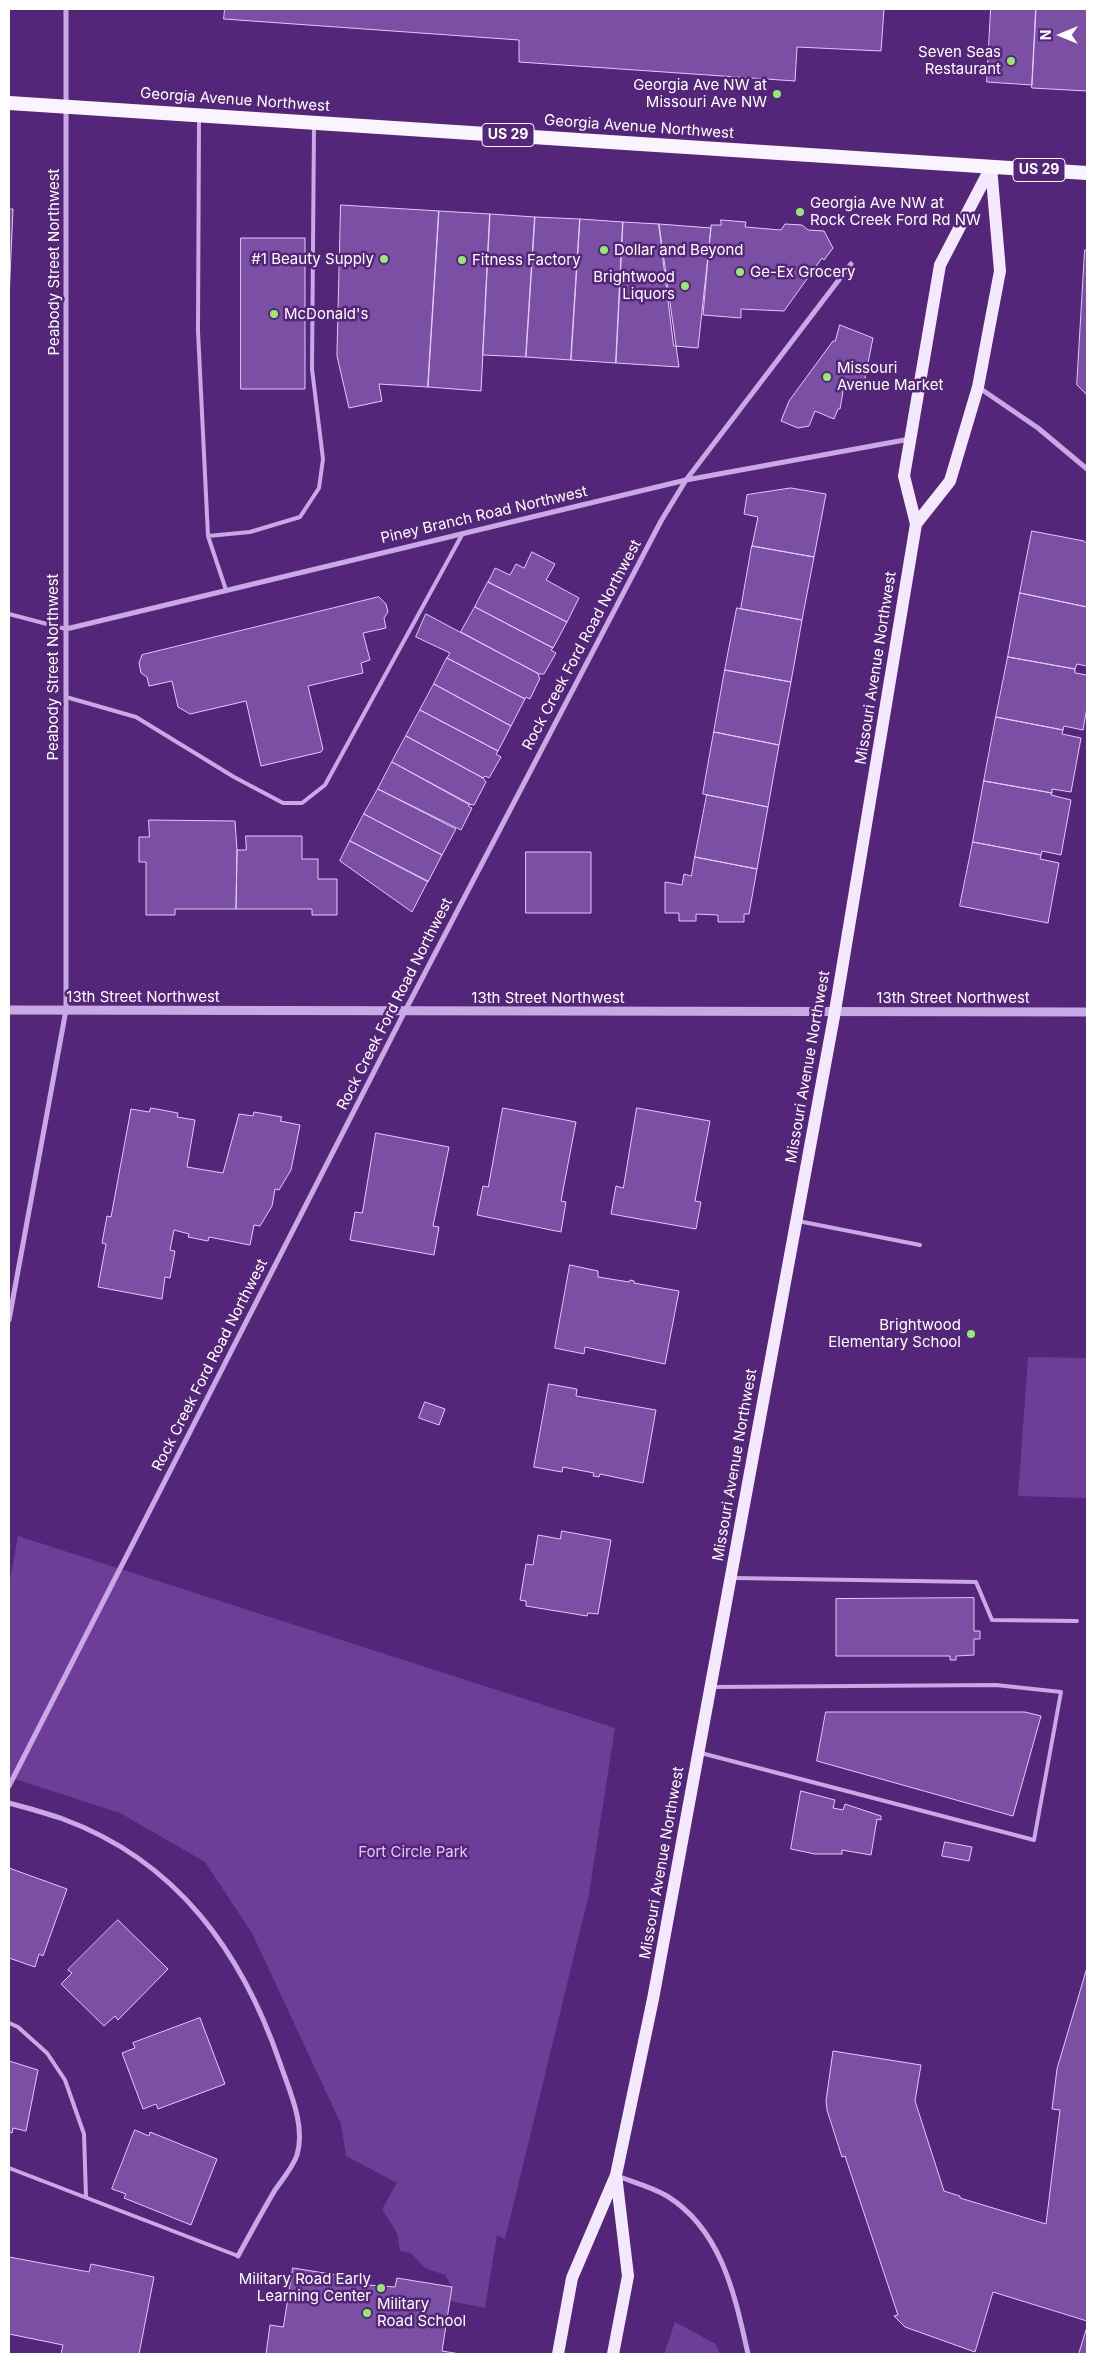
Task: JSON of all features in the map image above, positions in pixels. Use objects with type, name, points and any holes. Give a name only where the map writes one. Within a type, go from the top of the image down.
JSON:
[{"type":"highway","name":"Georgia Avenue Northwest","points":[[9,102],[1087,173]]},
{"type":"main road","name":"Missouri Avenue Northwest","points":[[916,524],[950,481],[978,386],[1000,271],[991,167]]},
{"type":"main road","name":"Missouri Avenue Northwest","points":[[616,2175],[654,1998],[835,1011],[916,524],[904,476],[940,265],[991,167]]},
{"type":"main road","points":[[558,2354],[572,2278],[616,2175]]},
{"type":"main road","points":[[613,2354],[628,2276],[616,2175]]},
{"type":"street","name":"Peabody Street Northwest","points":[[9,1320],[66,1010],[66,9]]},
{"type":"street","name":"Rock Creek Ford Road Northwest","points":[[9,1786],[405,1011],[660,521],[686,480],[851,264]]},
{"type":"street","points":[[978,386],[1038,428],[1087,469]]},
{"type":"street","name":"Piney Branch Road Northwest","points":[[66,629],[686,480],[910,439]]},
{"type":"street","name":"13th Street Northwest","points":[[9,1010],[1087,1012]]},
{"type":"street","points":[[9,1803],[63,1819],[98,1835],[134,1856],[172,1884],[204,1919],[250,1991],[272,2040],[293,2102],[299,2129],[297,2155],[238,2256]]},
{"type":"street","points":[[616,2175],[666,2195],[682,2207],[710,2239],[720,2257],[730,2286],[748,2354]]},
{"type":"lane","points":[[199,114],[198,331],[208,536],[226,590]]},
{"type":"lane","points":[[208,536],[250,532],[300,517],[320,488],[323,459],[312,370],[314,122]]},
{"type":"lane","points":[[66,697],[136,717],[234,777],[283,803],[302,803],[325,785],[463,533]]},
{"type":"lane","points":[[9,614],[66,629]]},
{"type":"lane","points":[[796,1221],[920,1245]]},
{"type":"lane","points":[[731,1578],[976,1582],[992,1620],[1077,1622]]},
{"type":"lane","points":[[699,1752],[1034,1840],[1061,1692],[996,1685],[711,1687]]},
{"type":"lane","points":[[9,2023],[18,2027],[47,2053],[64,2080],[84,2134],[86,2197]]},
{"type":"lane","points":[[9,2168],[238,2256]]},
{"type":"green space","points":[[1028,1357],[1087,1358],[1087,1498],[1018,1496]]},
{"type":"green space","name":"Fort Circle Park","points":[[18,1536],[615,1728],[589,1894],[505,2239],[497,2235],[485,2308],[450,2301],[452,2287],[445,2275],[425,2268],[411,2253],[400,2251],[397,2233],[382,2209],[397,2183],[346,2156],[341,2124],[252,1933],[205,1862],[120,1813],[9,1777],[9,1586]]},
{"type":"green space","points":[[675,2322],[716,2344],[720,2354],[664,2354]]},
{"type":"building","points":[[225,9],[884,9],[881,51],[797,47],[795,81],[519,62],[519,40],[224,19]]},
{"type":"building","points":[[991,9],[1036,9],[1032,85],[987,82]]},
{"type":"building","points":[[1036,9],[1087,9],[1087,91],[1032,88]]},
{"type":"building","points":[[341,205],[439,211],[428,387],[379,384],[382,401],[349,408],[337,356]]},
{"type":"building","points":[[9,209],[13,209],[9,299]]},
{"type":"building","points":[[439,211],[490,214],[481,391],[428,387]]},
{"type":"building","points":[[490,214],[535,217],[526,357],[483,355]]},
{"type":"building","points":[[535,217],[580,219],[571,360],[526,357]]},
{"type":"building","points":[[580,219],[623,222],[616,363],[571,360]]},
{"type":"building","points":[[721,220],[746,222],[745,227],[781,230],[785,224],[802,225],[808,230],[824,231],[833,248],[824,260],[822,258],[784,311],[741,309],[741,318],[703,315],[711,225],[721,225]]},
{"type":"building","points":[[623,222],[659,224],[679,367],[616,363]]},
{"type":"building","points":[[659,224],[711,228],[698,348],[674,346]]},
{"type":"building","points":[[241,238],[305,238],[305,389],[241,389]]},
{"type":"building","points":[[1085,250],[1087,250],[1087,395],[1077,385]]},
{"type":"building","points":[[840,325],[873,338],[863,388],[844,386],[840,409],[838,409],[834,419],[815,411],[809,426],[798,428],[781,421],[789,401],[833,341],[835,341]]},
{"type":"building","points":[[791,488],[826,494],[814,557],[752,546],[758,517],[744,514],[747,495]]},
{"type":"building","points":[[1032,531],[1084,541],[1087,544],[1087,607],[1020,593]]},
{"type":"building","points":[[752,546],[814,557],[802,620],[741,609]]},
{"type":"building","points":[[532,552],[555,564],[546,580],[579,598],[567,622],[488,582],[495,568],[510,575],[516,564],[524,568]]},
{"type":"building","points":[[488,582],[567,622],[553,648],[475,607]]},
{"type":"building","points":[[1020,593],[1087,607],[1087,666],[1077,664],[1075,669],[1008,657]]},
{"type":"building","points":[[379,597],[386,604],[388,612],[384,618],[386,628],[363,633],[370,660],[361,663],[363,673],[308,686],[323,749],[321,752],[261,766],[246,701],[190,714],[178,707],[172,681],[149,686],[147,677],[141,673],[139,663],[142,655]]},
{"type":"building","points":[[475,607],[553,648],[551,650],[556,653],[544,674],[539,674],[461,632]]},
{"type":"building","points":[[737,608],[802,620],[791,682],[725,670]]},
{"type":"building","points":[[426,614],[539,674],[540,678],[530,699],[526,697],[525,699],[447,658],[450,653],[416,637]]},
{"type":"building","points":[[1008,657],[1075,669],[1075,673],[1087,675],[1087,707],[1083,730],[1064,726],[1063,730],[996,717]]},
{"type":"building","points":[[447,658],[525,699],[511,726],[434,684]]},
{"type":"building","points":[[725,670],[791,682],[779,745],[714,732]]},
{"type":"building","points":[[434,684],[511,726],[498,751],[420,710]]},
{"type":"building","points":[[420,710],[498,751],[496,754],[501,757],[489,778],[485,776],[483,778],[406,736]]},
{"type":"building","points":[[996,717],[1063,730],[1062,734],[1081,738],[1071,792],[1052,789],[1052,793],[984,781]]},
{"type":"building","points":[[714,732],[779,745],[768,807],[703,794]]},
{"type":"building","points":[[406,736],[483,778],[486,782],[474,805],[468,804],[392,762]]},
{"type":"building","points":[[392,762],[470,804],[468,806],[472,808],[461,830],[378,789]]},
{"type":"building","points":[[984,781],[1052,793],[1051,795],[1071,800],[1061,855],[1042,851],[1041,855],[973,842]]},
{"type":"building","points":[[378,789],[456,829],[442,855],[364,814]]},
{"type":"building","points":[[707,795],[768,807],[757,869],[695,857]]},
{"type":"building","points":[[364,814],[442,855],[428,882],[350,841]]},
{"type":"building","points":[[149,820],[235,821],[237,850],[236,909],[175,909],[175,915],[146,915],[146,862],[139,862],[139,837],[149,837]]},
{"type":"building","points":[[246,836],[302,836],[302,859],[318,859],[318,879],[337,879],[337,915],[312,915],[312,909],[236,909],[237,850],[246,850]]},
{"type":"building","points":[[350,841],[428,881],[412,912],[340,861]]},
{"type":"building","points":[[973,842],[1041,855],[1040,859],[1059,863],[1048,923],[960,906]]},
{"type":"building","points":[[526,852],[591,852],[591,913],[526,913]]},
{"type":"building","points":[[695,857],[757,869],[749,914],[744,914],[744,922],[718,922],[718,915],[696,914],[696,921],[679,921],[679,913],[665,913],[665,882],[682,885],[684,874],[691,876]]},
{"type":"building","points":[[151,1108],[178,1113],[177,1117],[195,1120],[187,1167],[223,1173],[239,1114],[253,1116],[254,1112],[282,1117],[280,1121],[300,1125],[291,1170],[279,1190],[275,1189],[272,1206],[260,1226],[254,1225],[250,1245],[209,1237],[208,1241],[188,1237],[189,1234],[174,1230],[170,1250],[175,1251],[170,1278],[165,1277],[162,1299],[98,1287],[106,1244],[102,1243],[107,1216],[111,1217],[131,1109],[149,1112]]},
{"type":"building","points":[[503,1108],[576,1122],[561,1201],[566,1202],[561,1232],[477,1215],[483,1186],[488,1187]]},
{"type":"building","points":[[637,1108],[710,1121],[695,1201],[701,1202],[696,1229],[611,1214],[616,1186],[623,1188]]},
{"type":"building","points":[[376,1133],[449,1147],[433,1226],[439,1227],[434,1255],[350,1240],[355,1212],[362,1213]]},
{"type":"building","points":[[570,1265],[598,1271],[598,1277],[629,1282],[630,1280],[634,1281],[634,1283],[679,1291],[665,1364],[585,1347],[584,1354],[555,1348]]},
{"type":"building","points":[[549,1384],[577,1389],[576,1396],[656,1410],[643,1483],[600,1474],[599,1477],[593,1476],[594,1473],[563,1467],[562,1472],[534,1467]]},
{"type":"building","points":[[425,1402],[445,1409],[439,1425],[419,1418]]},
{"type":"building","points":[[562,1531],[611,1540],[598,1614],[588,1613],[587,1616],[526,1606],[526,1601],[520,1600],[526,1564],[533,1565],[538,1535],[560,1539]]},
{"type":"building","points":[[974,1598],[974,1631],[980,1631],[980,1639],[974,1639],[974,1655],[956,1656],[956,1660],[950,1660],[950,1656],[836,1656],[836,1599]]},
{"type":"building","points":[[826,1712],[1025,1712],[1041,1716],[1013,1816],[817,1761]]},
{"type":"building","points":[[801,1791],[835,1800],[833,1808],[843,1810],[845,1804],[881,1816],[881,1820],[877,1819],[871,1855],[842,1850],[842,1854],[815,1854],[791,1849]]},
{"type":"building","points":[[945,1842],[972,1847],[969,1861],[942,1856]]},
{"type":"building","points":[[9,1868],[67,1889],[43,1956],[39,1954],[35,1967],[9,1958]]},
{"type":"building","points":[[118,1920],[168,1969],[118,2020],[115,2016],[104,2026],[61,1984],[72,1973],[68,1970]]},
{"type":"building","points":[[1087,1968],[1087,2321],[993,2292],[975,2352],[905,2327],[894,2316],[898,2315],[845,2156],[842,2157],[827,2110],[826,2101],[833,2051],[921,2065],[915,2101],[944,2191],[960,2196],[960,2198],[1046,2224],[1060,2110],[1052,2109],[1057,2069]]},
{"type":"building","points":[[200,2018],[225,2084],[158,2109],[156,2104],[143,2109],[122,2053],[135,2048],[133,2043]]},
{"type":"building","points":[[9,2061],[38,2070],[26,2131],[13,2128],[12,2133],[9,2132]]},
{"type":"building","points":[[135,2130],[149,2136],[150,2132],[217,2159],[191,2225],[124,2198],[126,2194],[112,2189]]},
{"type":"building","points":[[9,2257],[89,2272],[91,2264],[154,2277],[139,2354],[61,2354],[63,2345],[9,2334]]},
{"type":"building","name":"Military Road School","points":[[293,2268],[356,2278],[355,2284],[395,2287],[397,2278],[452,2287],[442,2351],[460,2354],[266,2354],[270,2325],[283,2327]]},
{"type":"building","points":[[1087,2327],[1087,2354],[1079,2354]]},
{"type":"place","name":"Seven Seas Restaurant","points":[[1011,61]]},
{"type":"place","name":"Georgia Ave NW at Missouri Ave NW","points":[[777,94]]},
{"type":"place","name":"Georgia Ave NW at Rock Creek Ford Rd NW","points":[[800,212]]},
{"type":"place","name":"Dollar and Beyond","points":[[604,250]]},
{"type":"place","name":"#1 Beauty Supply","points":[[384,259]]},
{"type":"place","name":"Fitness Factory","points":[[462,260]]},
{"type":"place","name":"Ge-Ex Grocery","points":[[740,272]]},
{"type":"place","name":"Brightwood Liquors","points":[[685,286]]},
{"type":"place","name":"McDonald's","points":[[274,314]]},
{"type":"place","name":"Missouri Avenue Market","points":[[827,377]]},
{"type":"place","name":"Brightwood Elementary School","points":[[971,1334]]},
{"type":"place","name":"Military Road Early Learning Center","points":[[381,2288]]},
{"type":"place","name":"Military Road School","points":[[367,2313]]}]
